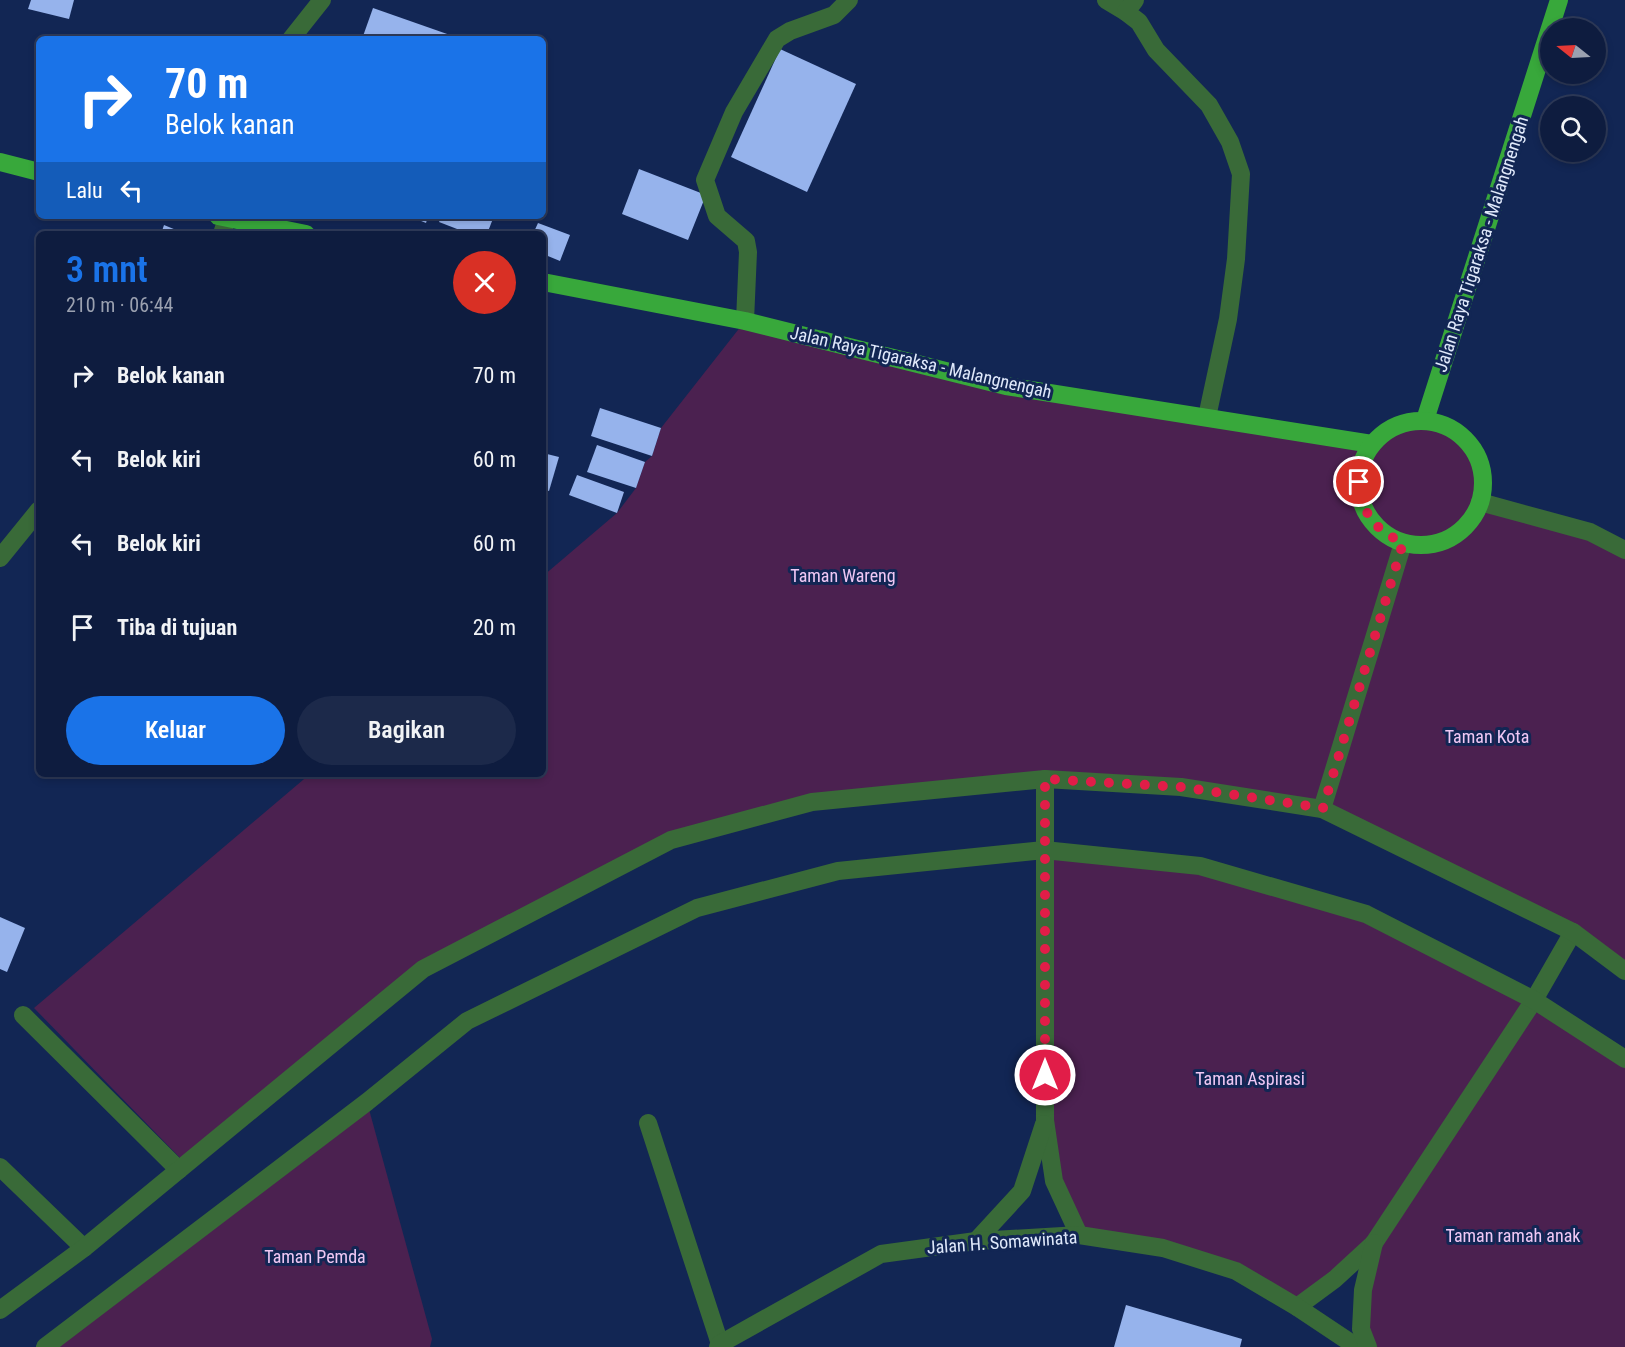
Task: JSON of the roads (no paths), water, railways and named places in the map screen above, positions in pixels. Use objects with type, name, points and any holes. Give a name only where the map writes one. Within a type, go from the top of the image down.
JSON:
[{"type":"main road","name":"Jalan Raya Tigaraksa - Malangnengah","points":[[1425,420],[1559,0]]},
{"type":"main road","points":[[0,162],[36,171]]},
{"type":"main road","points":[[222,223],[283,231]]},
{"type":"main road","name":"Jalan Raya Tigaraksa - Malangnengah","points":[[546,283],[745,321],[1006,386],[1372,444]]},
{"type":"main road","points":[[1425,420],[1459,434],[1476,453],[1483,477],[1480,502],[1468,524],[1450,538],[1427,546],[1403,543],[1385,534],[1371,521],[1361,502],[1360,472],[1362,462],[1372,444],[1390,429],[1413,421],[1425,420]]},
{"type":"street","points":[[293,36],[322,0]]},
{"type":"street","points":[[745,321],[748,252],[746,241],[717,216],[705,180],[734,112],[777,39],[790,31],[834,15],[849,0]]},
{"type":"street","points":[[1106,0],[1130,6],[1156,50],[1209,105],[1230,142],[1241,174],[1236,259],[1228,319],[1207,417]]},
{"type":"street","points":[[1480,502],[1590,532],[1625,550]]},
{"type":"street","points":[[0,558],[36,514]]},
{"type":"street","points":[[1323,808],[1403,543]]},
{"type":"street","points":[[1045,779],[1046,1120],[1054,1180],[1079,1235]]},
{"type":"street","points":[[0,1310],[84,1248],[423,969],[671,840],[812,802],[1045,779],[1181,787],[1323,808],[1572,932],[1625,971]]},
{"type":"street","points":[[45,1347],[367,1102],[467,1021],[697,908],[838,871],[1044,850],[1200,866],[1366,914],[1534,1000],[1625,1059]]},
{"type":"street","points":[[1298,1307],[1335,1279],[1374,1243],[1534,1000],[1572,932]]},
{"type":"street","points":[[23,1015],[179,1170]]},
{"type":"street","points":[[976,1240],[1022,1191],[1046,1120]]},
{"type":"street","points":[[648,1123],[719,1346]]},
{"type":"street","points":[[0,1167],[84,1248]]},
{"type":"street","name":"Jalan H. Somawinata","points":[[719,1346],[881,1254],[976,1240],[1079,1235],[1163,1248],[1236,1271],[1298,1307],[1357,1347]]},
{"type":"street","points":[[1368,1347],[1361,1329],[1363,1290],[1374,1243]]},
{"type":"park label","name":"Taman Wareng","points":[[843,575]]},
{"type":"park label","name":"Taman Kota","points":[[1487,736]]},
{"type":"park label","name":"Taman Aspirasi","points":[[1250,1078]]},
{"type":"park label","name":"Taman ramah anak","points":[[1513,1235]]},
{"type":"park label","name":"Taman Pemda","points":[[315,1256]]}]
